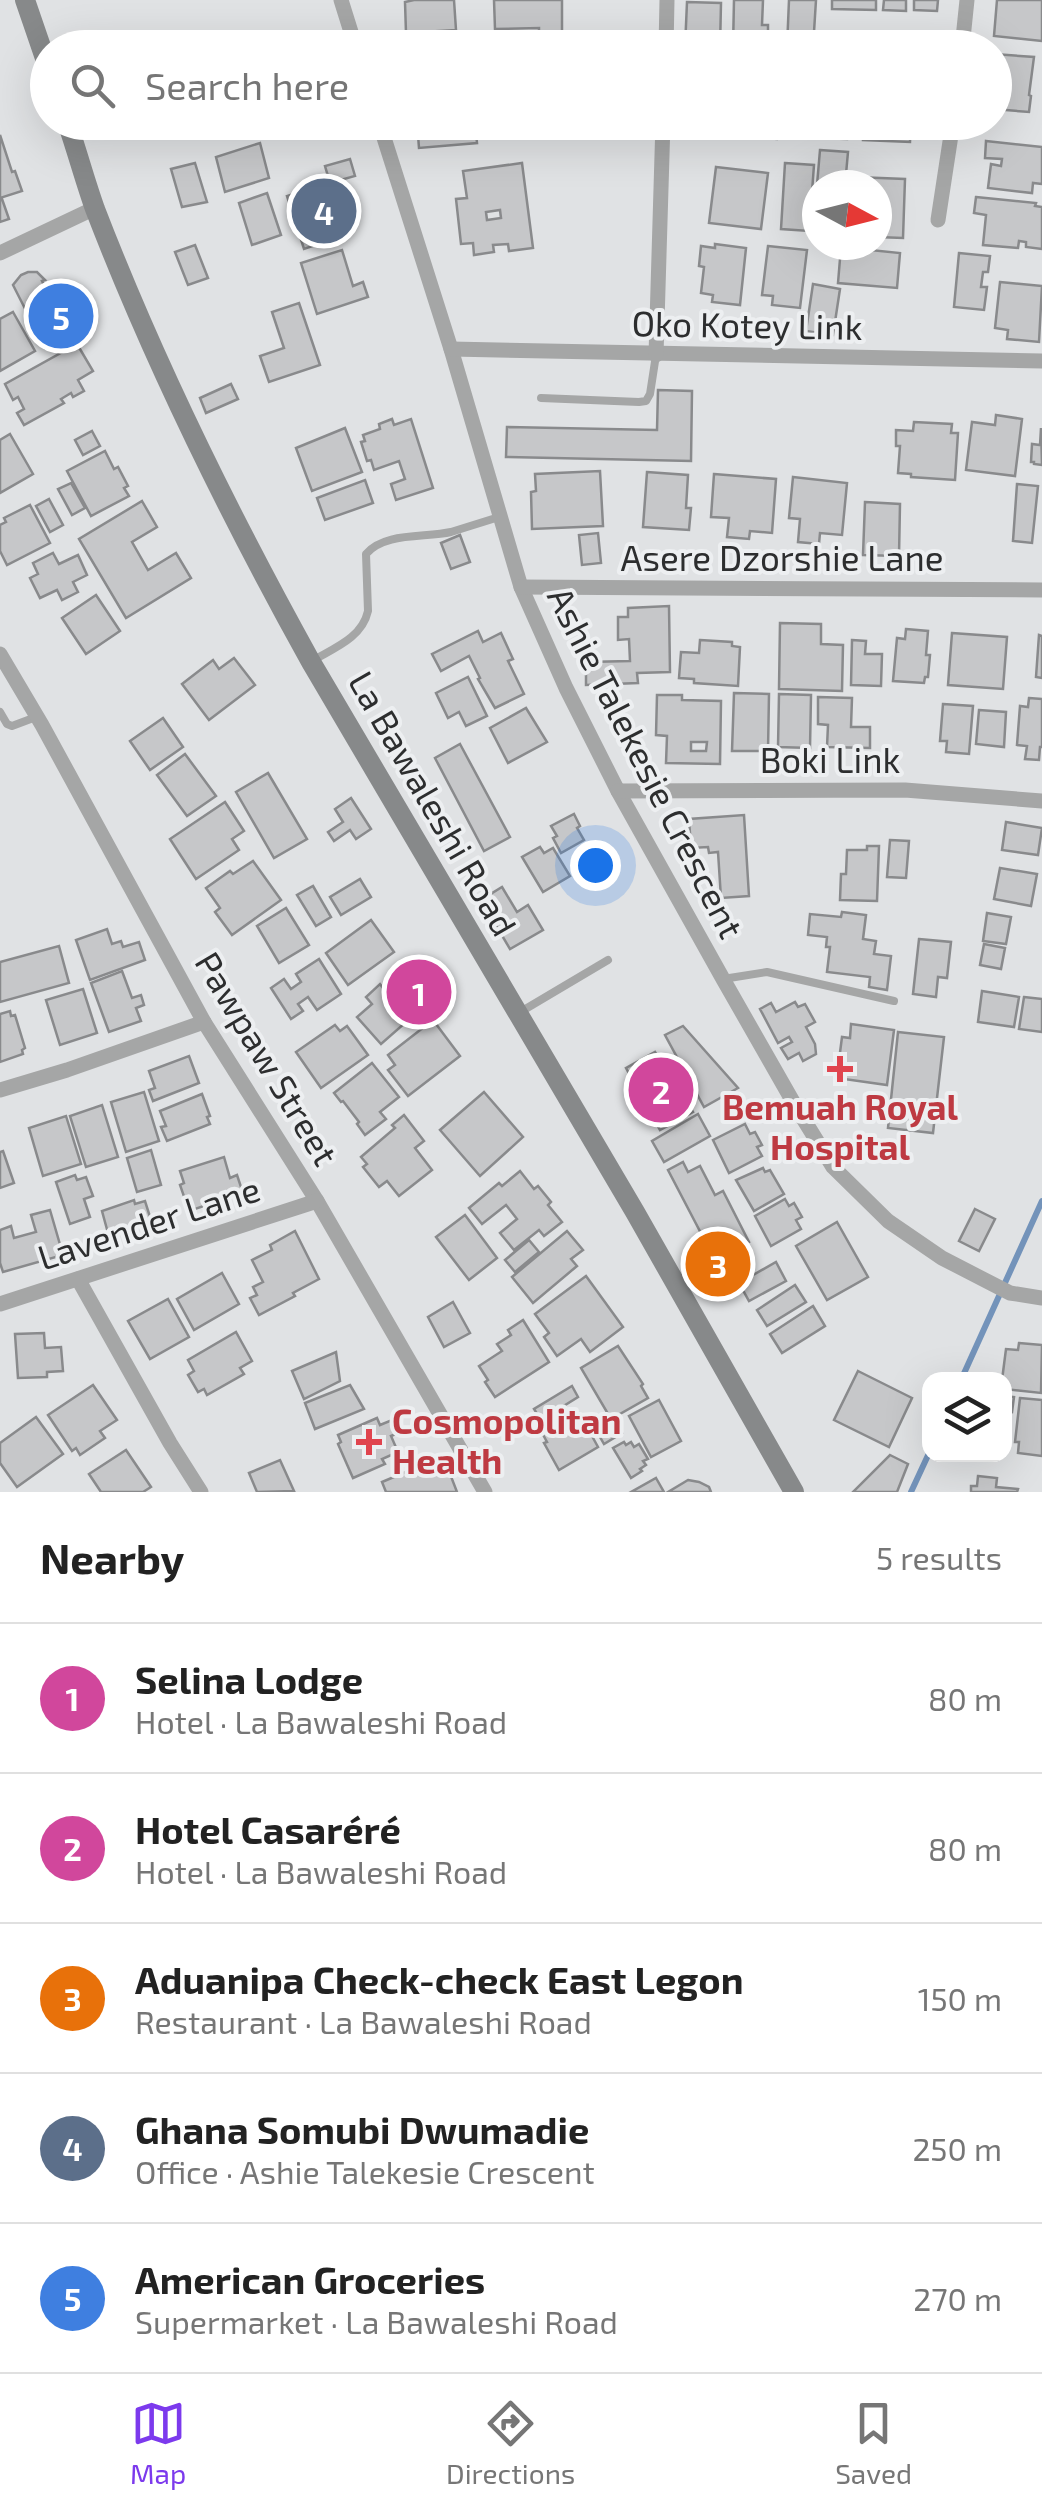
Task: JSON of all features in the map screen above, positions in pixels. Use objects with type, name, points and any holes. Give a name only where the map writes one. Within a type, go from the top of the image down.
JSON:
[{"type":"main road","points":[[25,0],[35,30]]},
{"type":"main road","name":"La Bawaleshi Road","points":[[73,140],[95,208],[168,380],[260,570],[794,1492]]},
{"type":"street","points":[[341,0],[350,30]]},
{"type":"street","points":[[666,30],[667,0]]},
{"type":"street","points":[[964,30],[967,0]]},
{"type":"street","name":"Ashie Talekesie Crescent","points":[[385,140],[521,587],[618,791],[723,979],[833,1167],[888,1222],[942,1258],[1010,1293],[1042,1298]]},
{"type":"street","points":[[656,355],[662,140]]},
{"type":"street","points":[[938,220],[950,140]]},
{"type":"street","points":[[0,253],[95,208]]},
{"type":"street","name":"Oko Kotey Link","points":[[450,350],[1042,362]]},
{"type":"street","name":"Asere Dzorshie Lane","points":[[521,587],[1042,590]]},
{"type":"street","name":"Pawpaw Street","points":[[0,654],[204,1022],[317,1201],[485,1492]]},
{"type":"street","name":"Boki Link","points":[[618,791],[906,790],[1042,801]]},
{"type":"street","points":[[0,1090],[204,1022]]},
{"type":"street","name":"Lavender Lane","points":[[0,1304],[317,1201]]},
{"type":"street","points":[[78,1279],[201,1492]]},
{"type":"lane","points":[[542,398],[646,400],[656,355]]},
{"type":"lane","points":[[311,662],[356,634],[366,620],[366,554],[373,546],[448,532],[498,517]]},
{"type":"lane","points":[[0,712],[12,726],[37,716]]},
{"type":"lane","points":[[518,1014],[608,960]]},
{"type":"lane","points":[[723,979],[768,972],[894,1001]]},
{"type":"building","points":[[454,0],[456,30],[406,30],[405,2]]},
{"type":"building","points":[[494,0],[562,0],[562,30],[495,29]]},
{"type":"building","points":[[734,0],[763,0],[762,25],[768,25],[768,30],[733,30]]},
{"type":"building","points":[[789,0],[816,0],[814,30],[788,30]]},
{"type":"building","points":[[832,0],[876,0],[876,10],[832,9]]},
{"type":"building","points":[[884,0],[906,0],[906,11],[883,10]]},
{"type":"building","points":[[914,0],[938,0],[937,11],[914,10]]},
{"type":"building","points":[[997,0],[1042,0],[1042,41],[1012,38],[1012,30],[994,30]]},
{"type":"building","points":[[687,2],[721,3],[720,30],[686,30]]},
{"type":"building","points":[[1012,55],[1034,57],[1029,112],[1012,111]]},
{"type":"building","points":[[0,135],[22,191],[0,198]]},
{"type":"building","points":[[418,140],[477,140],[477,143],[419,148]]},
{"type":"building","points":[[986,141],[1042,147],[1042,184],[1033,183],[1032,193],[988,188],[991,164],[1001,166],[1002,159],[985,158]]},
{"type":"building","points":[[260,143],[269,178],[225,192],[216,157]]},
{"type":"building","points":[[820,150],[848,152],[846,170],[818,170]]},
{"type":"building","points":[[350,159],[355,176],[330,183],[325,166]]},
{"type":"building","points":[[195,163],[207,202],[182,207],[171,169]]},
{"type":"building","points":[[522,163],[533,248],[509,251],[508,244],[493,245],[494,252],[474,255],[473,243],[461,244],[456,199],[467,198],[463,171]],"holes":[[[500,210],[501,218],[487,220],[486,212]]]},
{"type":"building","points":[[785,163],[814,165],[814,170],[802,170],[802,230],[781,229]]},
{"type":"building","points":[[716,167],[768,173],[761,229],[709,223]]},
{"type":"building","points":[[892,178],[905,179],[903,238],[892,238]]},
{"type":"building","points":[[313,188],[315,196],[331,191],[345,235],[304,249],[287,196]]},
{"type":"building","points":[[267,193],[281,235],[252,245],[239,203]]},
{"type":"building","points":[[976,197],[1036,203],[1035,206],[1042,207],[1042,249],[1026,247],[1026,242],[1019,241],[1018,248],[983,245],[986,215],[974,213]]},
{"type":"building","points":[[0,200],[9,219],[0,222]]},
{"type":"building","points":[[715,244],[746,248],[740,305],[712,302],[713,295],[701,293],[701,246],[715,248]]},
{"type":"building","points":[[195,245],[208,278],[188,285],[175,252]]},
{"type":"building","points":[[768,246],[802,249],[802,260],[806,260],[800,308],[772,305],[773,296],[762,295]]},
{"type":"building","points":[[342,250],[353,286],[363,282],[368,297],[317,314],[301,263]]},
{"type":"building","points":[[892,252],[900,253],[897,288],[838,283],[840,260],[892,260]]},
{"type":"building","points":[[959,253],[990,256],[981,287],[987,287],[984,310],[954,307]]},
{"type":"building","points":[[28,272],[37,272],[45,280],[42,281],[70,335],[45,348],[13,285]]},
{"type":"building","points":[[1000,282],[1042,286],[1039,342],[1007,339],[1008,330],[995,328]]},
{"type":"building","points":[[813,284],[840,289],[833,335],[806,331]]},
{"type":"building","points":[[299,303],[320,365],[269,382],[260,356],[284,348],[272,312]]},
{"type":"building","points":[[13,312],[35,351],[0,371],[0,319]]},
{"type":"building","points":[[77,344],[93,371],[78,380],[84,391],[73,397],[71,393],[61,399],[64,403],[24,425],[17,413],[24,409],[18,397],[13,400],[5,384]]},
{"type":"building","points":[[231,384],[238,399],[206,413],[200,398]]},
{"type":"building","points":[[658,390],[692,391],[691,461],[506,457],[507,427],[657,430]]},
{"type":"building","points":[[996,415],[1022,419],[1015,476],[966,470],[972,422],[995,425]]},
{"type":"building","points":[[392,419],[394,425],[411,419],[433,488],[396,500],[391,484],[405,479],[399,461],[374,470],[361,442],[365,441],[363,435]]},
{"type":"building","points":[[914,422],[952,424],[951,433],[958,433],[955,480],[898,473],[900,446],[896,446],[896,430],[913,431]]},
{"type":"building","points":[[345,428],[362,472],[312,491],[296,448]]},
{"type":"building","points":[[1041,428],[1042,465],[1031,462],[1032,444],[1040,445]]},
{"type":"building","points":[[92,431],[100,446],[83,455],[75,440]]},
{"type":"building","points":[[10,434],[33,474],[0,493],[0,440]]},
{"type":"building","points":[[105,451],[114,469],[118,467],[129,496],[91,516],[67,471]]},
{"type":"building","points":[[600,471],[603,526],[532,529],[531,492],[536,491],[535,474]]},
{"type":"building","points":[[647,472],[688,475],[689,530],[643,527]]},
{"type":"building","points":[[714,474],[776,479],[772,533],[750,531],[749,539],[727,537],[729,518],[711,517]]},
{"type":"building","points":[[793,477],[847,483],[842,535],[820,533],[819,544],[798,542],[800,519],[789,518]]},
{"type":"building","points":[[365,480],[373,503],[325,520],[317,498]]},
{"type":"building","points":[[71,483],[85,508],[72,515],[58,489]]},
{"type":"building","points":[[1017,484],[1038,486],[1032,543],[1013,541]]},
{"type":"building","points":[[49,499],[63,525],[50,532],[36,506]]},
{"type":"building","points":[[142,501],[157,527],[132,542],[148,570],[176,553],[191,578],[126,618],[79,539]]},
{"type":"building","points":[[865,502],[900,504],[899,556],[863,555]]},
{"type":"building","points":[[30,505],[50,543],[7,565],[0,551],[0,525],[6,522],[4,518]]},
{"type":"building","points":[[598,533],[601,563],[582,565],[579,535]]},
{"type":"building","points":[[460,535],[470,562],[451,569],[441,543]]},
{"type":"building","points":[[53,553],[59,564],[78,555],[87,575],[73,582],[78,592],[62,600],[57,590],[40,598],[30,578],[38,574],[33,563]]},
{"type":"building","points":[[96,595],[120,631],[86,654],[62,618]]},
{"type":"building","points":[[669,606],[670,672],[637,673],[638,683],[586,685],[586,662],[630,661],[629,639],[618,640],[618,617],[628,617],[628,608]]},
{"type":"building","points":[[780,623],[821,624],[821,644],[843,645],[842,691],[779,689]]},
{"type":"building","points":[[906,629],[928,631],[926,655],[930,655],[924,683],[893,681],[897,638],[905,639]]},
{"type":"building","points":[[478,631],[483,642],[501,633],[513,659],[508,661],[524,694],[495,708],[469,656],[441,671],[432,654]]},
{"type":"building","points":[[952,633],[1007,637],[1003,689],[948,685]]},
{"type":"building","points":[[1039,635],[1042,636],[1042,678],[1036,677]]},
{"type":"building","points":[[700,640],[732,642],[732,646],[740,647],[738,686],[679,678],[681,652],[699,653]]},
{"type":"building","points":[[852,640],[866,641],[865,654],[882,654],[881,686],[851,685]]},
{"type":"building","points":[[234,658],[255,685],[209,720],[182,684],[213,660],[219,669]]},
{"type":"building","points":[[468,677],[487,716],[466,726],[459,712],[448,718],[436,693]]},
{"type":"building","points":[[734,693],[769,694],[768,751],[732,751]]},
{"type":"building","points":[[779,694],[811,695],[810,748],[778,747]]},
{"type":"building","points":[[657,695],[721,701],[720,764],[666,763],[667,736],[656,735]],"holes":[[[691,742],[707,742],[706,751],[691,751]]]},
{"type":"building","points":[[818,697],[852,698],[851,727],[870,727],[870,748],[827,747],[828,725],[818,724]]},
{"type":"building","points":[[1029,698],[1042,699],[1039,760],[1025,759],[1027,746],[1017,745],[1020,706],[1028,707]]},
{"type":"building","points":[[943,704],[973,706],[969,754],[946,752],[947,741],[940,741]]},
{"type":"building","points":[[526,708],[547,742],[508,763],[490,728]]},
{"type":"building","points":[[979,710],[1006,712],[1004,747],[976,744]]},
{"type":"building","points":[[163,718],[183,747],[150,770],[130,741]]},
{"type":"building","points":[[460,744],[510,837],[484,851],[435,758]]},
{"type":"building","points":[[185,754],[216,796],[187,816],[157,775]]},
{"type":"building","points":[[268,773],[307,839],[274,858],[236,792]]},
{"type":"building","points":[[351,798],[371,829],[356,839],[350,830],[334,841],[328,832],[343,822],[335,809]]},
{"type":"building","points":[[225,802],[244,831],[232,839],[239,850],[196,879],[170,839]]},
{"type":"building","points":[[574,814],[584,840],[561,853],[551,826]]},
{"type":"building","points":[[744,815],[749,896],[721,898],[718,852],[709,853],[708,847],[691,848],[689,819]]},
{"type":"building","points":[[1006,822],[1042,828],[1038,855],[1002,850]]},
{"type":"building","points":[[890,840],[909,841],[906,878],[887,877]]},
{"type":"building","points":[[867,846],[879,846],[877,901],[840,900],[847,850],[867,850]]},
{"type":"building","points":[[540,847],[544,853],[553,848],[570,876],[543,892],[522,857]]},
{"type":"building","points":[[253,861],[281,900],[232,935],[215,912],[220,908],[206,888]]},
{"type":"building","points":[[1000,868],[1037,874],[1031,906],[994,899]]},
{"type":"building","points":[[360,879],[371,897],[341,915],[330,897]]},
{"type":"building","points":[[313,886],[331,917],[316,926],[297,895]]},
{"type":"building","points":[[502,887],[517,912],[528,905],[543,930],[510,949],[481,900]]},
{"type":"building","points":[[286,908],[309,945],[279,963],[257,926]]},
{"type":"building","points":[[842,912],[866,915],[863,939],[876,941],[874,954],[891,956],[887,990],[869,987],[870,977],[827,972],[830,947],[826,947],[827,937],[808,935],[810,914],[841,917]]},
{"type":"building","points":[[987,913],[1011,917],[1006,944],[983,941]]},
{"type":"building","points":[[371,920],[394,952],[348,985],[326,953]]},
{"type":"building","points":[[107,929],[112,944],[121,941],[123,947],[139,942],[145,960],[90,980],[76,940]]},
{"type":"building","points":[[919,939],[951,942],[947,978],[938,977],[936,997],[913,994]]},
{"type":"building","points":[[984,944],[1005,948],[1001,969],[980,965]]},
{"type":"building","points":[[59,946],[69,983],[0,1002],[0,962]]},
{"type":"building","points":[[319,959],[341,994],[317,1010],[308,997],[298,1004],[303,1011],[291,1019],[271,988],[284,979],[291,989],[301,982],[296,974]]},
{"type":"building","points":[[400,967],[430,1001],[381,1044],[357,1017],[372,1004],[366,997],[380,984],[383,988]]},
{"type":"building","points":[[122,971],[132,998],[141,995],[144,1005],[136,1008],[141,1021],[109,1032],[91,983]]},
{"type":"building","points":[[83,989],[97,1033],[60,1045],[46,1000]]},
{"type":"building","points":[[982,991],[1019,997],[1014,1027],[978,1022]]},
{"type":"building","points":[[1024,997],[1042,999],[1042,1032],[1019,1029]]},
{"type":"building","points":[[795,1002],[798,1007],[805,1004],[815,1022],[806,1027],[816,1054],[803,1061],[799,1053],[788,1059],[781,1048],[792,1042],[789,1037],[778,1043],[760,1009],[771,1003],[776,1012]]},
{"type":"building","points":[[10,1011],[11,1016],[15,1015],[25,1048],[23,1054],[0,1062],[0,1014]]},
{"type":"building","points":[[433,1020],[460,1056],[408,1096],[388,1070],[395,1065],[388,1055]]},
{"type":"building","points":[[851,1024],[894,1030],[887,1085],[844,1079],[845,1069],[838,1068],[842,1037],[850,1038]]},
{"type":"building","points":[[335,1025],[340,1031],[347,1026],[368,1055],[321,1088],[296,1052]]},
{"type":"building","points":[[683,1026],[738,1088],[704,1107],[665,1035]]},
{"type":"building","points":[[898,1032],[944,1037],[933,1133],[888,1128]]},
{"type":"building","points":[[655,1052],[693,1112],[660,1130],[626,1068]]},
{"type":"building","points":[[189,1056],[199,1083],[153,1101],[149,1090],[155,1088],[149,1071]]},
{"type":"building","points":[[372,1063],[399,1097],[380,1112],[386,1119],[365,1135],[334,1093]]},
{"type":"building","points":[[144,1092],[159,1141],[126,1152],[111,1102]]},
{"type":"building","points":[[484,1092],[523,1137],[480,1176],[440,1130]]},
{"type":"building","points":[[202,1094],[210,1124],[167,1141],[160,1111]]},
{"type":"building","points":[[102,1105],[118,1157],[86,1167],[70,1116]]},
{"type":"building","points":[[698,1114],[710,1136],[664,1162],[652,1141]]},
{"type":"building","points":[[404,1115],[424,1141],[415,1148],[432,1170],[399,1196],[387,1181],[379,1187],[363,1167],[367,1164],[361,1157],[395,1128],[392,1125]]},
{"type":"building","points":[[66,1116],[81,1164],[43,1176],[29,1128]]},
{"type":"building","points":[[745,1124],[762,1145],[757,1147],[762,1156],[729,1173],[713,1140]]},
{"type":"building","points":[[151,1150],[161,1185],[137,1192],[127,1158]]},
{"type":"building","points":[[3,1151],[14,1183],[0,1188],[0,1152]]},
{"type":"building","points":[[224,1157],[230,1178],[237,1175],[243,1193],[189,1211],[180,1185],[184,1183],[180,1171]]},
{"type":"building","points":[[683,1162],[688,1172],[700,1166],[715,1195],[723,1191],[749,1242],[715,1260],[668,1170]]},
{"type":"building","points":[[763,1168],[765,1172],[770,1170],[784,1194],[754,1211],[736,1180]]},
{"type":"building","points":[[520,1171],[534,1189],[538,1186],[562,1222],[544,1236],[539,1230],[514,1250],[500,1233],[517,1219],[506,1205],[482,1224],[469,1208]]},
{"type":"building","points":[[75,1175],[77,1180],[86,1177],[93,1196],[84,1199],[90,1217],[70,1224],[56,1182]]},
{"type":"building","points":[[785,1199],[789,1206],[794,1203],[802,1217],[796,1220],[801,1229],[771,1246],[755,1216]]},
{"type":"building","points":[[134,1200],[135,1204],[145,1201],[151,1220],[108,1233],[102,1211]]},
{"type":"building","points":[[975,1209],[995,1219],[979,1251],[959,1241]]},
{"type":"building","points":[[50,1210],[63,1255],[3,1272],[0,1230],[11,1226],[14,1238],[36,1232],[31,1215]]},
{"type":"building","points":[[465,1215],[497,1258],[469,1280],[436,1237]]},
{"type":"building","points":[[837,1222],[868,1277],[827,1300],[796,1246]]},
{"type":"building","points":[[295,1231],[319,1279],[259,1315],[250,1298],[257,1295],[253,1287],[263,1282],[252,1260]]},
{"type":"building","points":[[567,1231],[583,1250],[571,1259],[577,1266],[533,1303],[512,1277]]},
{"type":"building","points":[[529,1240],[539,1252],[515,1272],[505,1260]]},
{"type":"building","points":[[776,1262],[786,1281],[749,1301],[739,1283]]},
{"type":"building","points":[[222,1273],[239,1304],[194,1330],[177,1299]]},
{"type":"building","points":[[586,1276],[623,1327],[590,1352],[581,1339],[557,1356],[544,1337],[549,1333],[535,1314]]},
{"type":"building","points":[[795,1285],[806,1302],[767,1326],[757,1310]]},
{"type":"building","points":[[168,1299],[189,1337],[150,1359],[128,1321]]},
{"type":"building","points":[[453,1302],[470,1333],[444,1347],[428,1317]]},
{"type":"building","points":[[813,1306],[825,1326],[782,1353],[770,1334]]},
{"type":"building","points":[[523,1320],[549,1362],[495,1397],[479,1366],[502,1351],[497,1344]]},
{"type":"building","points":[[236,1332],[252,1361],[240,1368],[244,1374],[207,1395],[204,1389],[198,1392],[188,1375],[194,1371],[188,1360]]},
{"type":"building","points":[[44,1333],[45,1348],[61,1347],[63,1371],[47,1372],[47,1377],[18,1378],[15,1334]]},
{"type":"building","points":[[1019,1343],[1042,1345],[1041,1393],[1012,1390],[1012,1372],[1003,1372],[1006,1349],[1018,1350]]},
{"type":"building","points":[[618,1346],[648,1398],[611,1419],[581,1368]]},
{"type":"building","points":[[336,1352],[340,1381],[304,1399],[292,1371]]},
{"type":"building","points":[[858,1371],[912,1398],[889,1447],[834,1420]]},
{"type":"building","points":[[93,1385],[117,1420],[100,1431],[105,1438],[80,1455],[76,1448],[72,1451],[48,1415]]},
{"type":"building","points":[[350,1385],[364,1409],[315,1429],[305,1403]]},
{"type":"building","points":[[572,1386],[578,1397],[541,1420],[534,1409]]},
{"type":"building","points":[[1020,1398],[1042,1400],[1042,1456],[1018,1453],[1019,1442],[1015,1442]]},
{"type":"building","points":[[659,1400],[681,1441],[651,1457],[629,1416]]},
{"type":"building","points":[[572,1411],[577,1420],[582,1418],[598,1447],[559,1470],[540,1429]]},
{"type":"building","points":[[36,1417],[63,1454],[17,1487],[0,1463],[0,1443]]},
{"type":"building","points":[[377,1418],[380,1425],[392,1420],[398,1433],[391,1436],[398,1452],[382,1459],[385,1464],[353,1478],[338,1435]]},
{"type":"building","points":[[614,1420],[622,1433],[604,1444],[596,1430]]},
{"type":"building","points":[[631,1442],[634,1447],[639,1444],[648,1459],[643,1461],[646,1465],[642,1471],[631,1478],[613,1448]]},
{"type":"building","points":[[126,1450],[151,1487],[143,1492],[101,1492],[89,1474]]},
{"type":"building","points":[[890,1455],[908,1464],[897,1492],[853,1492]]},
{"type":"building","points":[[439,1458],[443,1468],[447,1466],[457,1492],[386,1492],[382,1482]]},
{"type":"building","points":[[280,1460],[294,1491],[257,1492],[249,1473]]},
{"type":"building","points":[[978,1476],[997,1478],[996,1487],[1018,1489],[1017,1492],[971,1492],[971,1486],[977,1486]]},
{"type":"building","points":[[656,1478],[664,1492],[631,1492]]},
{"type":"building","points":[[688,1480],[709,1487],[711,1492],[668,1492]]},
{"type":"waterway","points":[[965,1372],[1042,1201]]},
{"type":"waterway","points":[[911,1492],[925,1462]]},
{"type":"place","name":"Ghana Somubi Dwumadie","points":[[324,211]]},
{"type":"place","name":"American Groceries","points":[[61,316]]},
{"type":"place","name":"Selina Lodge","points":[[419,992]]},
{"type":"place","name":"Bemuah Royal Hospital","points":[[840,1069]]},
{"type":"place","name":"Hotel Casaréré","points":[[661,1090]]},
{"type":"place","name":"Aduanipa Check-check East Legon","points":[[718,1264]]},
{"type":"place","name":"Cosmopolitan Health","points":[[369,1442]]}]
